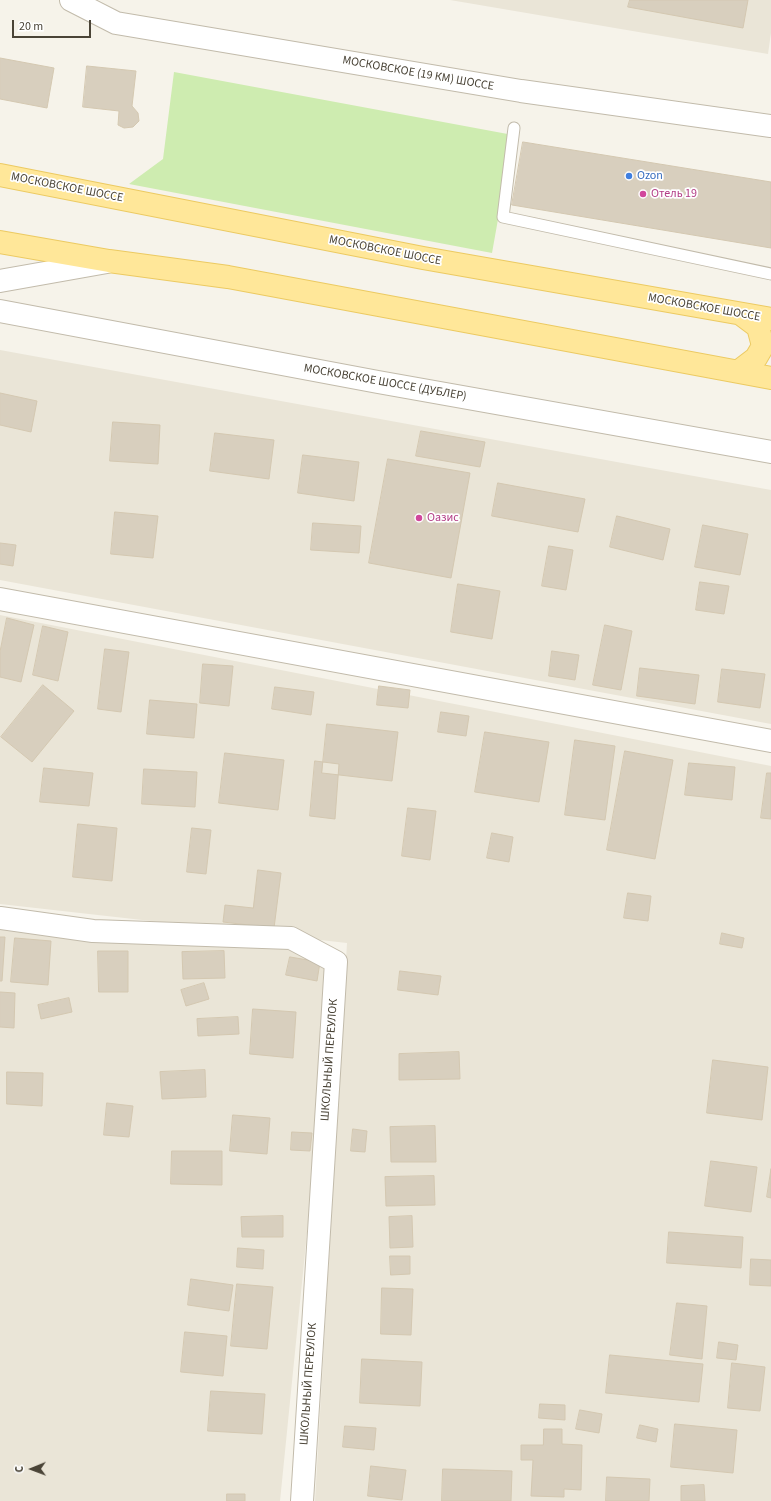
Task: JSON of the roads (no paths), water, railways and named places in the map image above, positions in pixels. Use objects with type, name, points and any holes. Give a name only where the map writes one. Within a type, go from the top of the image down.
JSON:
[{"type":"main road","name":"МОСКОВСКОЕ ШОССЕ","points":[[0,175],[423,258],[771,320]]},
{"type":"main road","points":[[0,242],[109,261],[228,277],[771,378]]},
{"type":"main road","points":[[738,371],[756,358],[763,346],[758,327],[742,315]]},
{"type":"street","name":"МОСКОВСКОЕ (19 КМ) ШОССЕ","points":[[71,0],[116,23],[521,91],[771,126]]},
{"type":"street","points":[[0,281],[109,261]]},
{"type":"street","name":"МОСКОВСКОЕ ШОССЕ (ДУБЛЕР)","points":[[0,311],[370,381],[771,452]]},
{"type":"street","points":[[0,599],[771,741]]},
{"type":"street","name":"ШКОЛЬНЫЙ ПЕРЕУЛОК","points":[[0,918],[93,931],[292,938],[336,962],[302,1501]]},
{"type":"lane","points":[[514,128],[503,217],[771,274]]},
{"type":"place","name":"Ozon","points":[[629,176]]},
{"type":"place","name":"Отель 19","points":[[643,194]]},
{"type":"place","name":"Оазис","points":[[419,518]]}]
